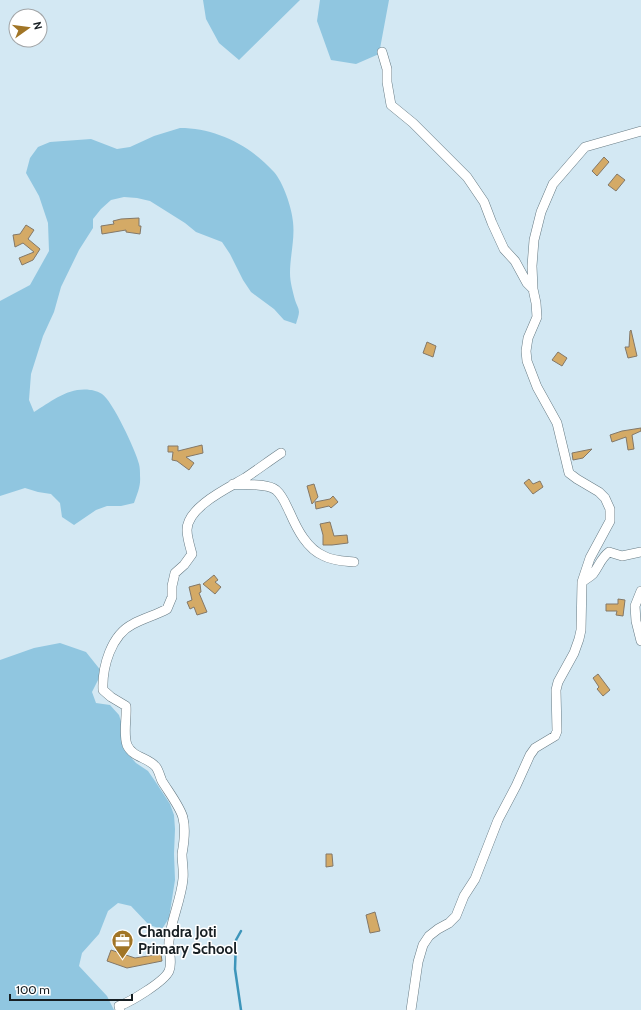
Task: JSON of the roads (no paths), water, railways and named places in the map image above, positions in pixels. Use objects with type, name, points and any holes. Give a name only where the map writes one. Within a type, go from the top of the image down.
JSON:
[{"type":"street","points":[[382,52],[387,69],[387,82],[391,105],[418,128],[467,177],[484,202],[504,249],[515,261],[527,283],[533,289]]},
{"type":"street","points":[[411,1010],[418,962],[423,944],[438,929],[449,923],[456,916],[464,896],[475,878],[500,815],[514,791],[530,755],[535,748],[555,736],[557,731],[556,690],[560,677],[574,653],[581,630],[582,582],[590,558],[610,521],[610,509],[605,498],[599,492],[580,482],[569,473],[557,423],[537,387],[527,361],[526,351],[528,338],[537,318],[533,289],[532,266],[534,240],[541,212],[553,184],[585,147],[641,131]]},
{"type":"street","points":[[120,1010],[119,1006],[128,1002],[163,979],[169,971],[169,943],[171,928],[184,877],[182,860],[184,834],[183,817],[166,789],[156,768],[150,762],[133,754],[128,746],[126,736],[126,706],[103,690],[103,678],[106,663],[117,638],[131,625],[167,609],[172,597],[172,586],[175,573],[184,565],[192,554],[187,529],[189,521],[206,500],[281,453]]},
{"type":"street","points":[[233,484],[265,486],[275,489],[283,498],[299,532],[310,546],[323,556],[336,560],[354,562]]},
{"type":"street","points":[[582,582],[594,573],[604,555],[609,552],[622,556],[641,552]]},
{"type":"street","points":[[641,591],[635,606],[636,621],[641,641]]},
{"type":"waterway","points":[[241,931],[236,940],[235,969],[241,1010]]},
{"type":"place","name":"Chandra Joti Primary School","points":[[123,960]]}]
